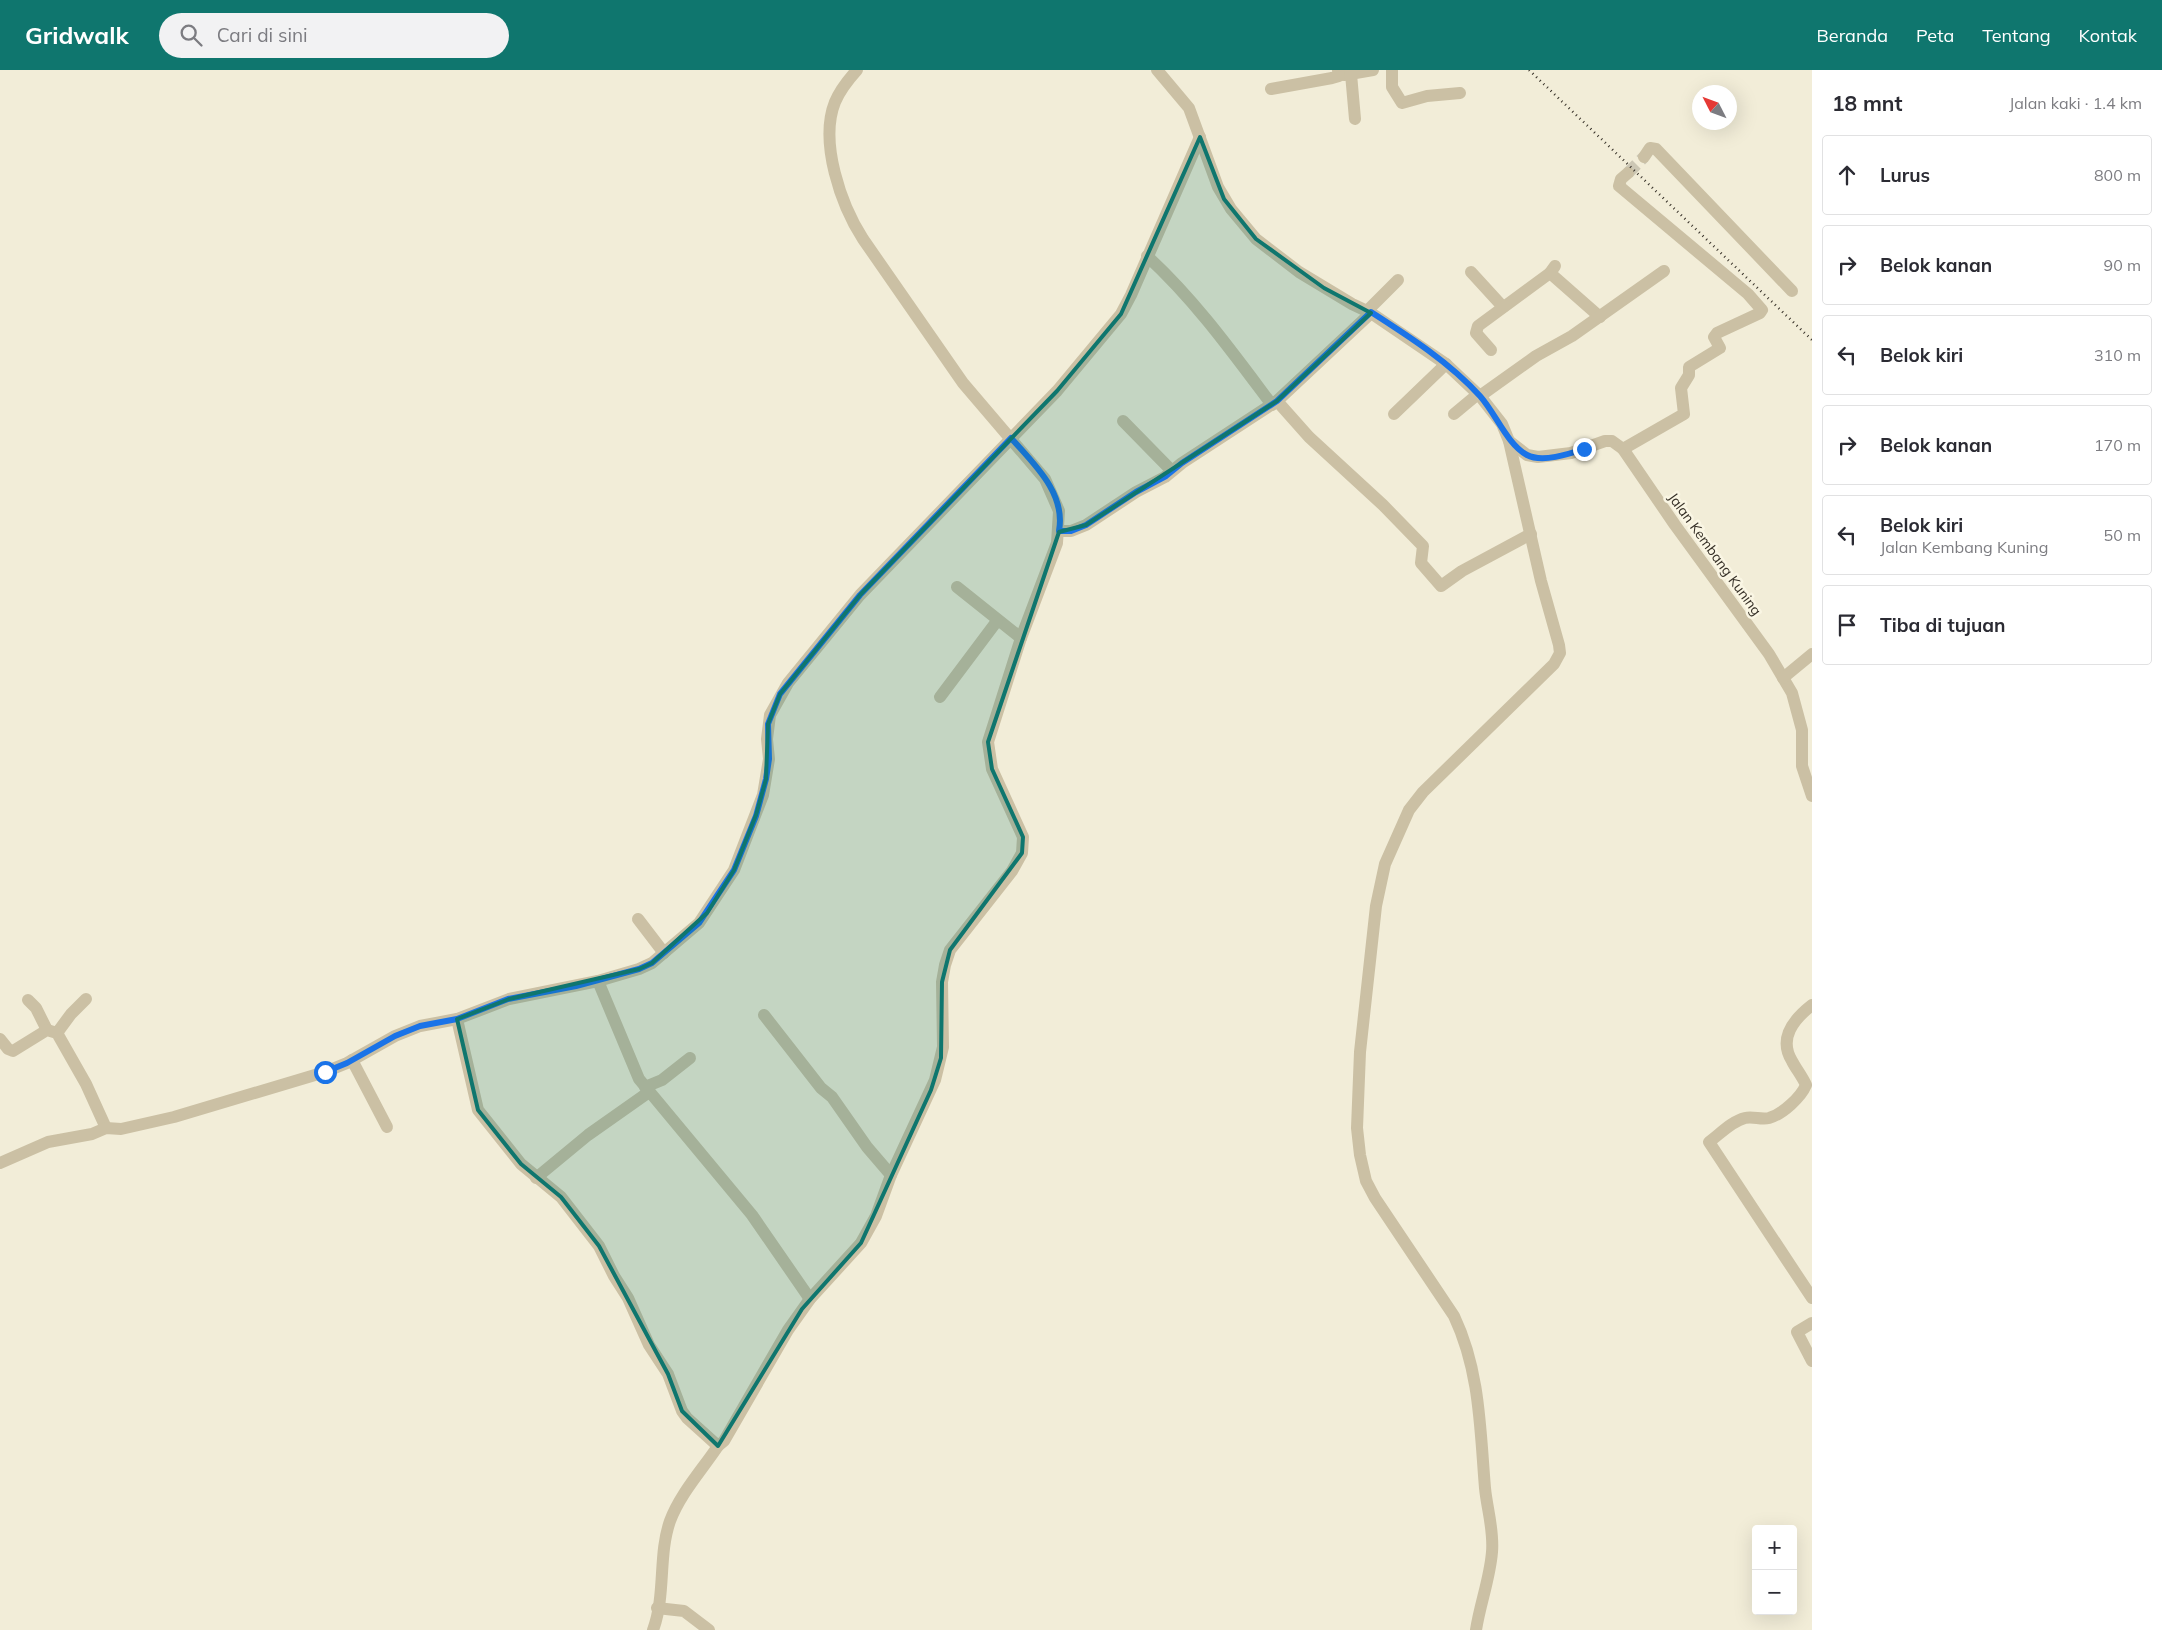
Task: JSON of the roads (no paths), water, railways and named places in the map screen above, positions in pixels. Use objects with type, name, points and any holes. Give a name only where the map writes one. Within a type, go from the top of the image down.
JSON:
[{"type":"street","points":[[653,1630],[670,1522],[681,1499],[718,1446],[724,1441],[788,1330],[810,1299],[861,1243],[876,1216],[891,1175],[931,1090],[941,1058],[942,982],[950,950],[1012,871],[1022,853],[1023,838],[992,769],[988,742],[1021,638],[1057,543],[1059,511],[1051,489],[952,368],[863,239],[850,216],[831,158],[830,120],[838,94],[856,70]]},
{"type":"street","points":[[1157,70],[1189,108],[1214,178],[1224,199],[1256,239],[1299,272],[1369,312],[1446,364],[1479,395],[1502,424],[1509,441],[1560,653],[1554,664],[1423,792],[1401,826],[1385,864],[1376,906],[1362,1017],[1357,1128],[1366,1181],[1454,1316],[1465,1341],[1478,1394],[1486,1499],[1491,1522],[1491,1559],[1476,1630]]},
{"type":"street","points":[[1271,90],[1343,73],[1373,70]]},
{"type":"street","points":[[1395,70],[1392,87],[1402,103],[1427,96],[1460,93]]},
{"type":"street","points":[[1343,73],[1355,119]]},
{"type":"street","points":[[0,1163],[42,1144],[92,1134],[106,1128],[121,1129],[174,1118],[325,1072],[408,1030],[433,1022],[457,1019],[508,999],[598,980],[639,969],[652,963],[664,953],[707,913],[737,863],[763,795],[769,759],[768,724],[780,694],[860,595],[1057,391],[1120,314],[1148,256],[1200,137]]},
{"type":"street","points":[[1644,157],[1650,148],[1656,148],[1792,291]]},
{"type":"street","points":[[1509,441],[1527,455],[1538,457],[1571,453],[1605,441],[1612,441],[1623,449],[1684,414],[1681,388],[1689,375],[1689,367],[1720,348],[1714,337],[1717,333],[1760,313],[1762,310],[1742,289],[1620,186],[1621,179],[1628,173]]},
{"type":"street","points":[[1148,256],[1170,277],[1204,316],[1274,403],[1383,505],[1423,546],[1421,563],[1441,586],[1462,571],[1531,534]]},
{"type":"street","points":[[1491,350],[1476,330],[1486,319],[1552,269],[1600,317]]},
{"type":"street","points":[[1454,414],[1536,356],[1572,336],[1600,317],[1664,271]]},
{"type":"street","points":[[1471,272],[1504,307]]},
{"type":"street","points":[[1059,531],[1079,529],[1172,471],[1274,403],[1369,312],[1398,280]]},
{"type":"street","points":[[1394,414],[1446,364]]},
{"type":"street","points":[[1123,421],[1172,471]]},
{"type":"street","name":"Jalan Kembang Kuning","points":[[1623,449],[1675,525],[1765,648],[1792,693],[1802,730],[1802,766],[1812,796]]},
{"type":"street","points":[[957,587],[997,621],[1021,638]]},
{"type":"street","points":[[940,697],[997,621]]},
{"type":"street","points":[[1783,678],[1812,654]]},
{"type":"street","points":[[638,919],[664,953]]},
{"type":"street","points":[[598,980],[627,1052],[647,1090],[752,1215],[810,1299]]},
{"type":"street","points":[[28,1000],[36,1008],[86,1084],[106,1128]]},
{"type":"street","points":[[0,1039],[8,1049],[13,1051],[52,1032],[86,1000]]},
{"type":"street","points":[[1812,1005],[1793,1022],[1787,1038],[1788,1053],[1806,1085],[1803,1092],[1791,1104],[1769,1118],[1746,1118],[1734,1123],[1709,1142],[1812,1298]]},
{"type":"street","points":[[764,1015],[821,1088],[832,1096],[867,1146],[891,1175]]},
{"type":"street","points":[[457,1019],[478,1110],[504,1144],[536,1178],[561,1197],[598,1246],[628,1298],[649,1344],[668,1374],[682,1411],[692,1423],[718,1446]]},
{"type":"street","points":[[536,1178],[588,1135],[690,1058]]},
{"type":"street","points":[[352,1060],[387,1127]]},
{"type":"street","points":[[1812,1323],[1798,1332],[1812,1361]]},
{"type":"street","points":[[657,1608],[684,1611],[709,1630]]},
{"type":"tunnel","points":[[1628,173],[1644,157]]},
{"type":"railway","points":[[1529,70],[1812,340]]}]
